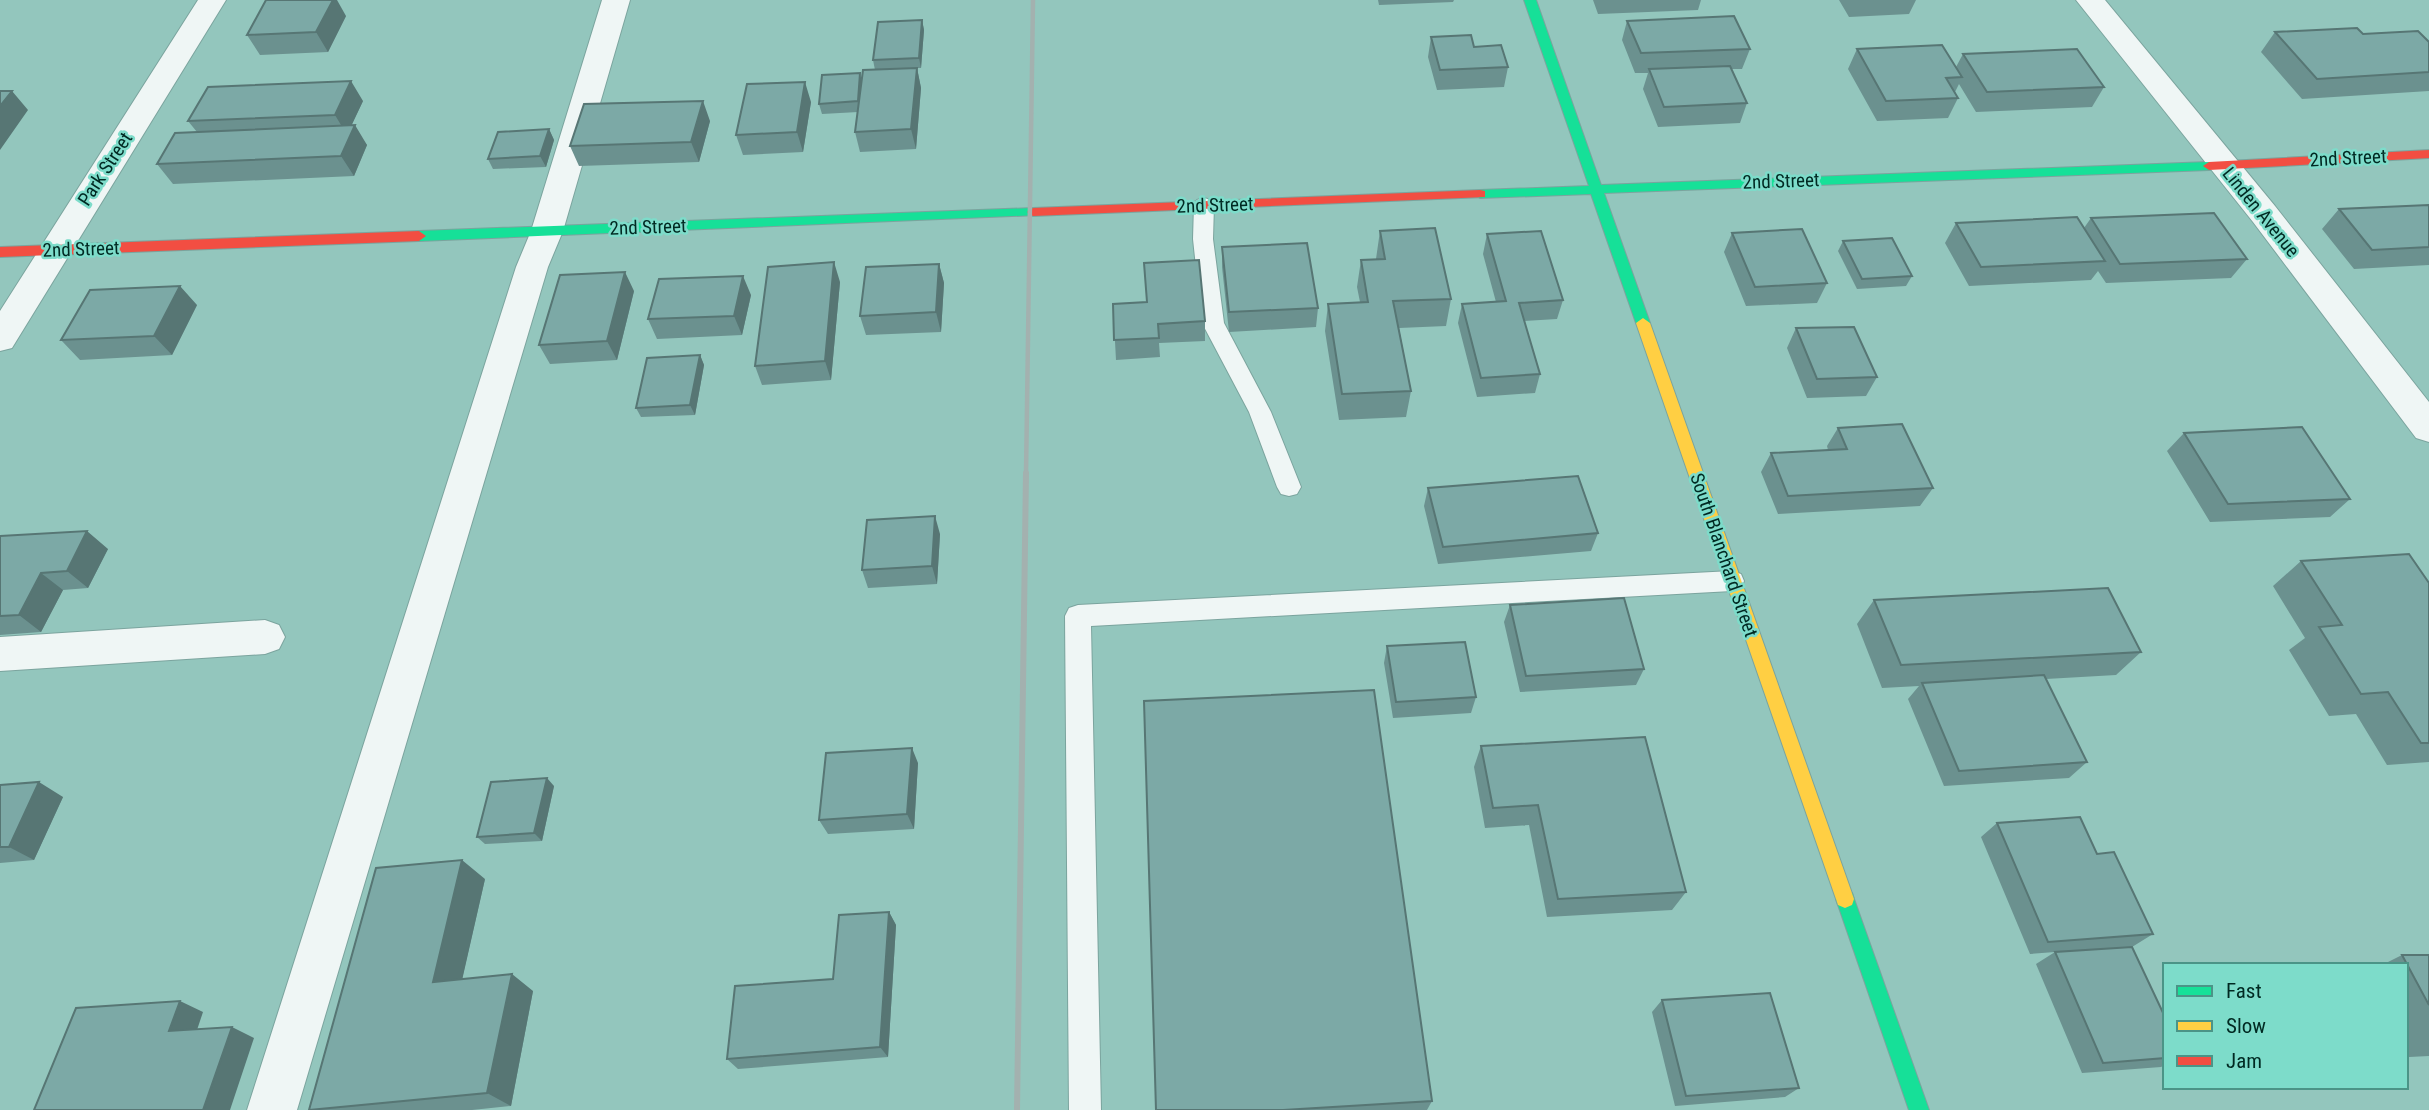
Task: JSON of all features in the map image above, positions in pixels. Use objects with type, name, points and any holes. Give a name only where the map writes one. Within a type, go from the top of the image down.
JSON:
[{"type":"street","name":"Park Street","points":[[0,339],[212,0]]},
{"type":"street","points":[[272,1110],[527,281],[547,231],[616,0]]},
{"type":"street","name":"South Blanchard Street","points":[[1530,0],[1919,1110]]},
{"type":"street","name":"Linden Avenue","points":[[2090,0],[2264,214],[2429,428]]},
{"type":"street","name":"2nd Street","points":[[0,253],[2429,154]]},
{"type":"street","points":[[0,654],[265,637]]},
{"type":"lane","points":[[1204,205],[1203,239],[1213,323],[1260,412],[1289,487]]},
{"type":"lane","points":[[1085,1110],[1078,616],[1732,581]]},
{"type":"building","points":[[266,0],[333,0],[316,32],[247,35]]},
{"type":"building","points":[[1734,16],[1750,49],[1641,53],[1627,21]]},
{"type":"building","points":[[922,20],[919,58],[873,60],[878,22]]},
{"type":"building","points":[[2357,28],[2363,34],[2418,31],[2429,42],[2429,72],[2317,79],[2275,32]]},
{"type":"building","points":[[1471,35],[1474,47],[1501,45],[1508,67],[1440,70],[1431,37]]},
{"type":"building","points":[[1942,45],[1962,77],[1946,78],[1958,98],[1886,101],[1857,49]]},
{"type":"building","points":[[2077,49],[2104,87],[1987,92],[1963,54]]},
{"type":"building","points":[[1730,66],[1747,103],[1664,107],[1649,69]]},
{"type":"building","points":[[917,68],[911,129],[855,132],[863,70]]},
{"type":"building","points":[[860,73],[858,101],[819,104],[822,75]]},
{"type":"building","points":[[351,81],[335,115],[188,121],[208,87]]},
{"type":"building","points":[[805,82],[797,132],[736,135],[747,84]]},
{"type":"building","points":[[0,91],[12,91],[0,106]]},
{"type":"building","points":[[703,101],[691,142],[570,146],[584,104]]},
{"type":"building","points":[[355,125],[341,156],[157,164],[175,133]]},
{"type":"building","points":[[549,129],[540,156],[488,159],[498,132]]},
{"type":"building","points":[[2429,205],[2429,247],[2372,250],[2339,209]]},
{"type":"building","points":[[2214,213],[2247,259],[2120,264],[2091,218]]},
{"type":"building","points":[[2077,217],[2105,261],[1981,267],[1956,223]]},
{"type":"building","points":[[1435,228],[1451,299],[1393,301],[1411,391],[1342,394],[1328,304],[1368,302],[1361,260],[1385,259],[1380,231]]},
{"type":"building","points":[[1802,229],[1827,283],[1755,287],[1732,233]]},
{"type":"building","points":[[1541,231],[1563,300],[1519,303],[1540,374],[1481,378],[1462,304],[1506,301],[1487,234]]},
{"type":"building","points":[[1892,238],[1912,276],[1862,279],[1843,241]]},
{"type":"building","points":[[1307,243],[1318,308],[1229,312],[1222,247]]},
{"type":"building","points":[[1199,260],[1205,321],[1158,324],[1159,338],[1114,340],[1113,304],[1147,302],[1144,263]]},
{"type":"building","points":[[834,262],[825,361],[755,366],[768,267]]},
{"type":"building","points":[[939,264],[936,312],[860,316],[866,267]]},
{"type":"building","points":[[625,272],[607,341],[539,345],[560,275]]},
{"type":"building","points":[[743,276],[734,316],[648,319],[659,279]]},
{"type":"building","points":[[180,286],[154,336],[61,340],[90,290]]},
{"type":"building","points":[[1854,327],[1877,377],[1817,379],[1796,328]]},
{"type":"building","points":[[700,355],[690,405],[636,408],[647,358]]},
{"type":"building","points":[[1902,424],[1933,488],[1788,496],[1771,453],[1847,449],[1838,428]]},
{"type":"building","points":[[2302,427],[2350,499],[2228,504],[2184,433]]},
{"type":"building","points":[[1578,476],[1598,533],[1443,547],[1428,488]]},
{"type":"building","points":[[935,516],[932,566],[862,570],[867,520]]},
{"type":"building","points":[[87,531],[67,571],[41,573],[19,615],[0,616],[0,536]]},
{"type":"building","points":[[2409,554],[2429,583],[2429,743],[2421,743],[2388,692],[2361,694],[2319,627],[2342,625],[2301,561]]},
{"type":"building","points":[[2108,588],[2141,652],[1901,665],[1874,600]]},
{"type":"building","points":[[1624,598],[1644,669],[1526,676],[1510,605]]},
{"type":"building","points":[[1465,642],[1476,697],[1396,702],[1387,646]]},
{"type":"building","points":[[2044,675],[2087,762],[1959,771],[1922,683]]},
{"type":"building","points":[[1374,690],[1432,1101],[1283,1110],[1156,1110],[1144,701]]},
{"type":"building","points":[[1645,737],[1686,892],[1558,899],[1538,805],[1493,808],[1481,746]]},
{"type":"building","points":[[912,748],[907,814],[819,820],[826,753]]},
{"type":"building","points":[[547,778],[534,833],[477,837],[491,782]]},
{"type":"building","points":[[39,782],[9,847],[0,847],[0,785]]},
{"type":"building","points":[[2080,817],[2097,854],[2114,852],[2153,934],[2048,942],[1997,823]]},
{"type":"building","points":[[462,860],[433,982],[512,974],[487,1093],[309,1110],[376,868]]},
{"type":"building","points":[[889,912],[880,1047],[727,1059],[735,986],[833,979],[839,915]]},
{"type":"building","points":[[2132,947],[2163,1013],[2163,1058],[2103,1063],[2055,952]]},
{"type":"building","points":[[2402,955],[2429,955],[2429,1005],[2408,963]]},
{"type":"building","points":[[1770,993],[1799,1088],[1686,1096],[1662,1000]]},
{"type":"building","points":[[180,1001],[169,1031],[232,1027],[203,1110],[34,1110],[76,1008]]},
{"type":"railway","points":[[1026,475],[1033,0]]},
{"type":"railway","points":[[1017,1110],[1026,473]]},
{"type":"traffic: fast","points":[[1530,0],[1643,323]]},
{"type":"traffic: fast","points":[[1480,194],[2209,166]]},
{"type":"traffic: fast","points":[[419,236],[1033,212]]},
{"type":"traffic: fast","points":[[1845,899],[1919,1110]]},
{"type":"traffic: slow","points":[[1643,323],[1845,899]]},
{"type":"traffic: jam","points":[[2209,166],[2429,154]]},
{"type":"traffic: jam","points":[[1033,212],[1480,194]]},
{"type":"traffic: jam","points":[[0,252],[419,236]]}]
